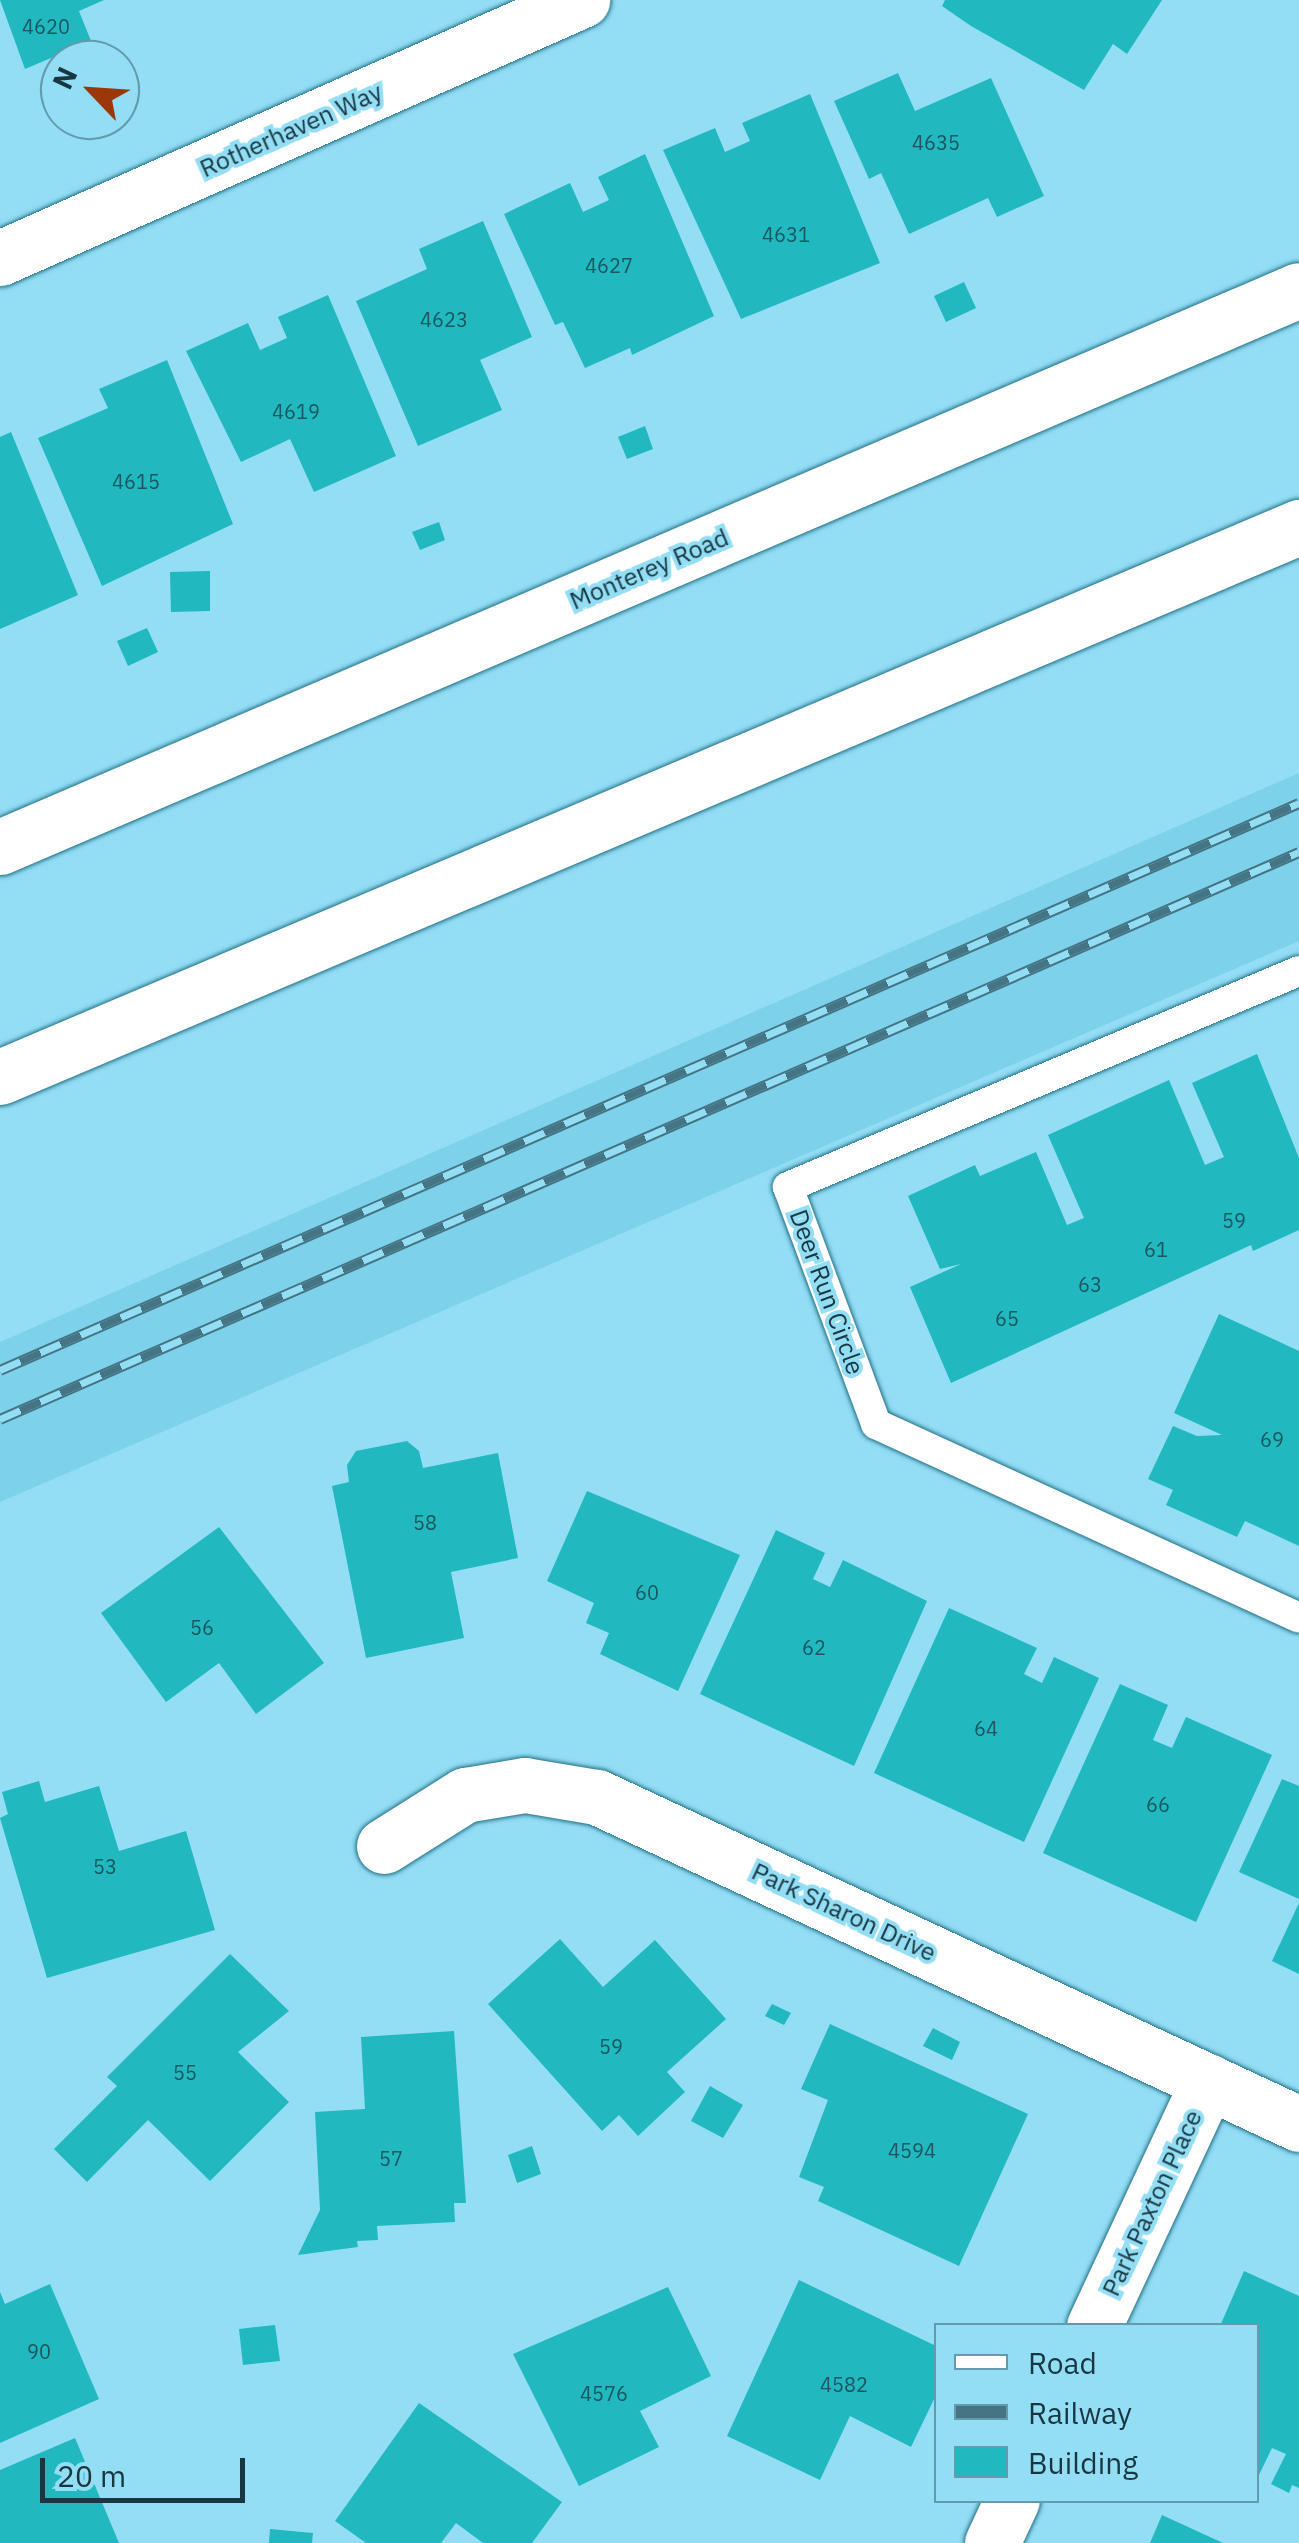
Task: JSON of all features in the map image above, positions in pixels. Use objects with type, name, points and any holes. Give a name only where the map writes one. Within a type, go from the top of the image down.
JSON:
[{"type":"main road","name":"Rotherhaven Way","points":[[0,258],[582,0]]},
{"type":"main road","name":"Monterey Road","points":[[0,847],[1299,290]]},
{"type":"main road","points":[[0,1077],[1299,527]]},
{"type":"main road","name":"Park Sharon Drive","points":[[384,1846],[464,1795],[524,1785],[597,1797],[1299,2124]]},
{"type":"main road","name":"Park Paxton Place","points":[[1095,2323],[1208,2081]]},
{"type":"main road","points":[[992,2543],[1011,2503]]},
{"type":"lane","name":"Deer Run Circle","points":[[1299,971],[788,1187],[876,1424],[1299,1618]]},
{"type":"shaded area","points":[[1299,773],[1299,941],[0,1502],[0,1342]]},
{"type":"building","points":[[0,0],[104,0],[79,11],[91,40],[40,40],[40,63],[25,69]]},
{"type":"building","points":[[945,0],[1162,0],[1127,54],[1113,44],[1084,90],[971,26],[942,6]]},
{"type":"building","points":[[898,73],[915,111],[991,78],[1044,196],[997,217],[988,198],[909,234],[881,173],[869,179],[834,101]]},
{"type":"building","points":[[810,94],[880,263],[741,319],[663,150],[715,128],[725,152],[750,141],[742,123]]},
{"type":"building","points":[[645,154],[714,316],[632,355],[630,348],[585,368],[563,322],[555,325],[504,214],[570,183],[583,212],[609,200],[598,177]]},
{"type":"building","points":[[483,221],[532,337],[480,360],[502,410],[418,446],[356,301],[427,269],[419,249]]},
{"type":"building","points":[[964,282],[976,308],[946,322],[934,296]]},
{"type":"building","points":[[328,295],[396,456],[314,492],[290,439],[241,462],[186,351],[248,323],[260,350],[287,338],[278,317]]},
{"type":"building","points":[[167,360],[233,524],[102,586],[38,438],[108,408],[99,389]]},
{"type":"building","points":[[645,426],[653,449],[627,459],[618,437]]},
{"type":"building","points":[[11,432],[78,595],[0,629],[0,437]]},
{"type":"building","points":[[439,522],[445,540],[420,550],[412,532]]},
{"type":"building","points":[[210,571],[210,611],[171,612],[170,572]]},
{"type":"building","points":[[147,628],[158,652],[128,666],[117,641]]},
{"type":"building","points":[[1257,1054],[1299,1158],[1299,1230],[1253,1251],[1251,1245],[951,1383],[910,1287],[961,1264],[940,1269],[908,1196],[975,1165],[980,1176],[1036,1152],[1067,1225],[1084,1218],[1048,1135],[1169,1080],[1205,1165],[1224,1157],[1192,1083]]},
{"type":"building","points":[[1219,1314],[1299,1351],[1299,1546],[1245,1521],[1237,1537],[1166,1505],[1173,1490],[1148,1479],[1173,1426],[1197,1436],[1222,1435],[1174,1413]]},
{"type":"building","points":[[407,1441],[419,1451],[423,1468],[498,1453],[518,1558],[451,1572],[464,1638],[366,1658],[332,1486],[349,1482],[347,1465],[356,1451]]},
{"type":"building","points":[[587,1491],[740,1555],[678,1691],[600,1654],[609,1633],[586,1623],[594,1603],[547,1581]]},
{"type":"building","points":[[219,1527],[324,1663],[256,1714],[219,1663],[166,1702],[101,1613]]},
{"type":"building","points":[[776,1530],[825,1553],[813,1579],[830,1587],[843,1560],[927,1601],[854,1766],[700,1694]]},
{"type":"building","points":[[949,1608],[1037,1648],[1024,1674],[1042,1683],[1054,1657],[1099,1678],[1024,1842],[874,1773]]},
{"type":"building","points":[[1120,1684],[1168,1705],[1153,1740],[1172,1748],[1186,1717],[1272,1755],[1196,1922],[1043,1853]]},
{"type":"building","points":[[1282,1779],[1299,1786],[1299,1899],[1239,1872]]},
{"type":"building","points":[[39,1781],[45,1802],[99,1786],[119,1851],[186,1831],[215,1930],[47,1978],[0,1818],[8,1814],[2,1792]]},
{"type":"building","points":[[1299,1903],[1299,1974],[1272,1961]]},
{"type":"building","points":[[560,1939],[603,1987],[655,1940],[726,2019],[667,2072],[685,2092],[638,2136],[619,2115],[602,2131],[488,2004]]},
{"type":"building","points":[[230,1954],[289,2011],[238,2052],[289,2102],[210,2181],[148,2120],[87,2182],[54,2149],[117,2086],[107,2077]]},
{"type":"building","points":[[772,2004],[791,2013],[784,2025],[765,2016]]},
{"type":"building","points":[[830,2024],[1028,2114],[959,2266],[818,2201],[824,2187],[799,2177],[828,2100],[801,2089]]},
{"type":"building","points":[[933,2028],[960,2042],[952,2060],[923,2046]]},
{"type":"building","points":[[454,2031],[466,2203],[454,2203],[455,2222],[377,2226],[378,2240],[357,2241],[358,2247],[298,2255],[320,2210],[315,2112],[365,2109],[361,2037]]},
{"type":"building","points":[[710,2086],[743,2105],[723,2138],[691,2121]]},
{"type":"building","points":[[532,2146],[541,2174],[517,2183],[508,2155]]},
{"type":"building","points":[[1244,2271],[1299,2296],[1299,2488],[1292,2485],[1289,2493],[1271,2484],[1286,2454],[1272,2448],[1259,2475],[1259,2323],[1221,2323]]},
{"type":"building","points":[[799,2280],[934,2345],[934,2399],[911,2447],[850,2416],[820,2480],[727,2436]]},
{"type":"building","points":[[50,2284],[99,2399],[0,2443],[0,2292],[5,2304]]},
{"type":"building","points":[[668,2287],[711,2376],[640,2411],[659,2447],[579,2486],[513,2354]]},
{"type":"building","points":[[275,2325],[280,2361],[243,2365],[239,2329]]},
{"type":"building","points":[[419,2403],[562,2502],[532,2543],[483,2543],[456,2523],[441,2543],[366,2543],[335,2521]]},
{"type":"building","points":[[75,2438],[119,2543],[0,2543],[0,2470]]},
{"type":"building","points":[[1162,2515],[1223,2543],[1150,2543]]},
{"type":"building","points":[[270,2529],[313,2533],[312,2543],[269,2543]]},
{"type":"railway","points":[[0,1370],[1299,803]]},
{"type":"railway","points":[[0,1419],[1299,852]]}]
